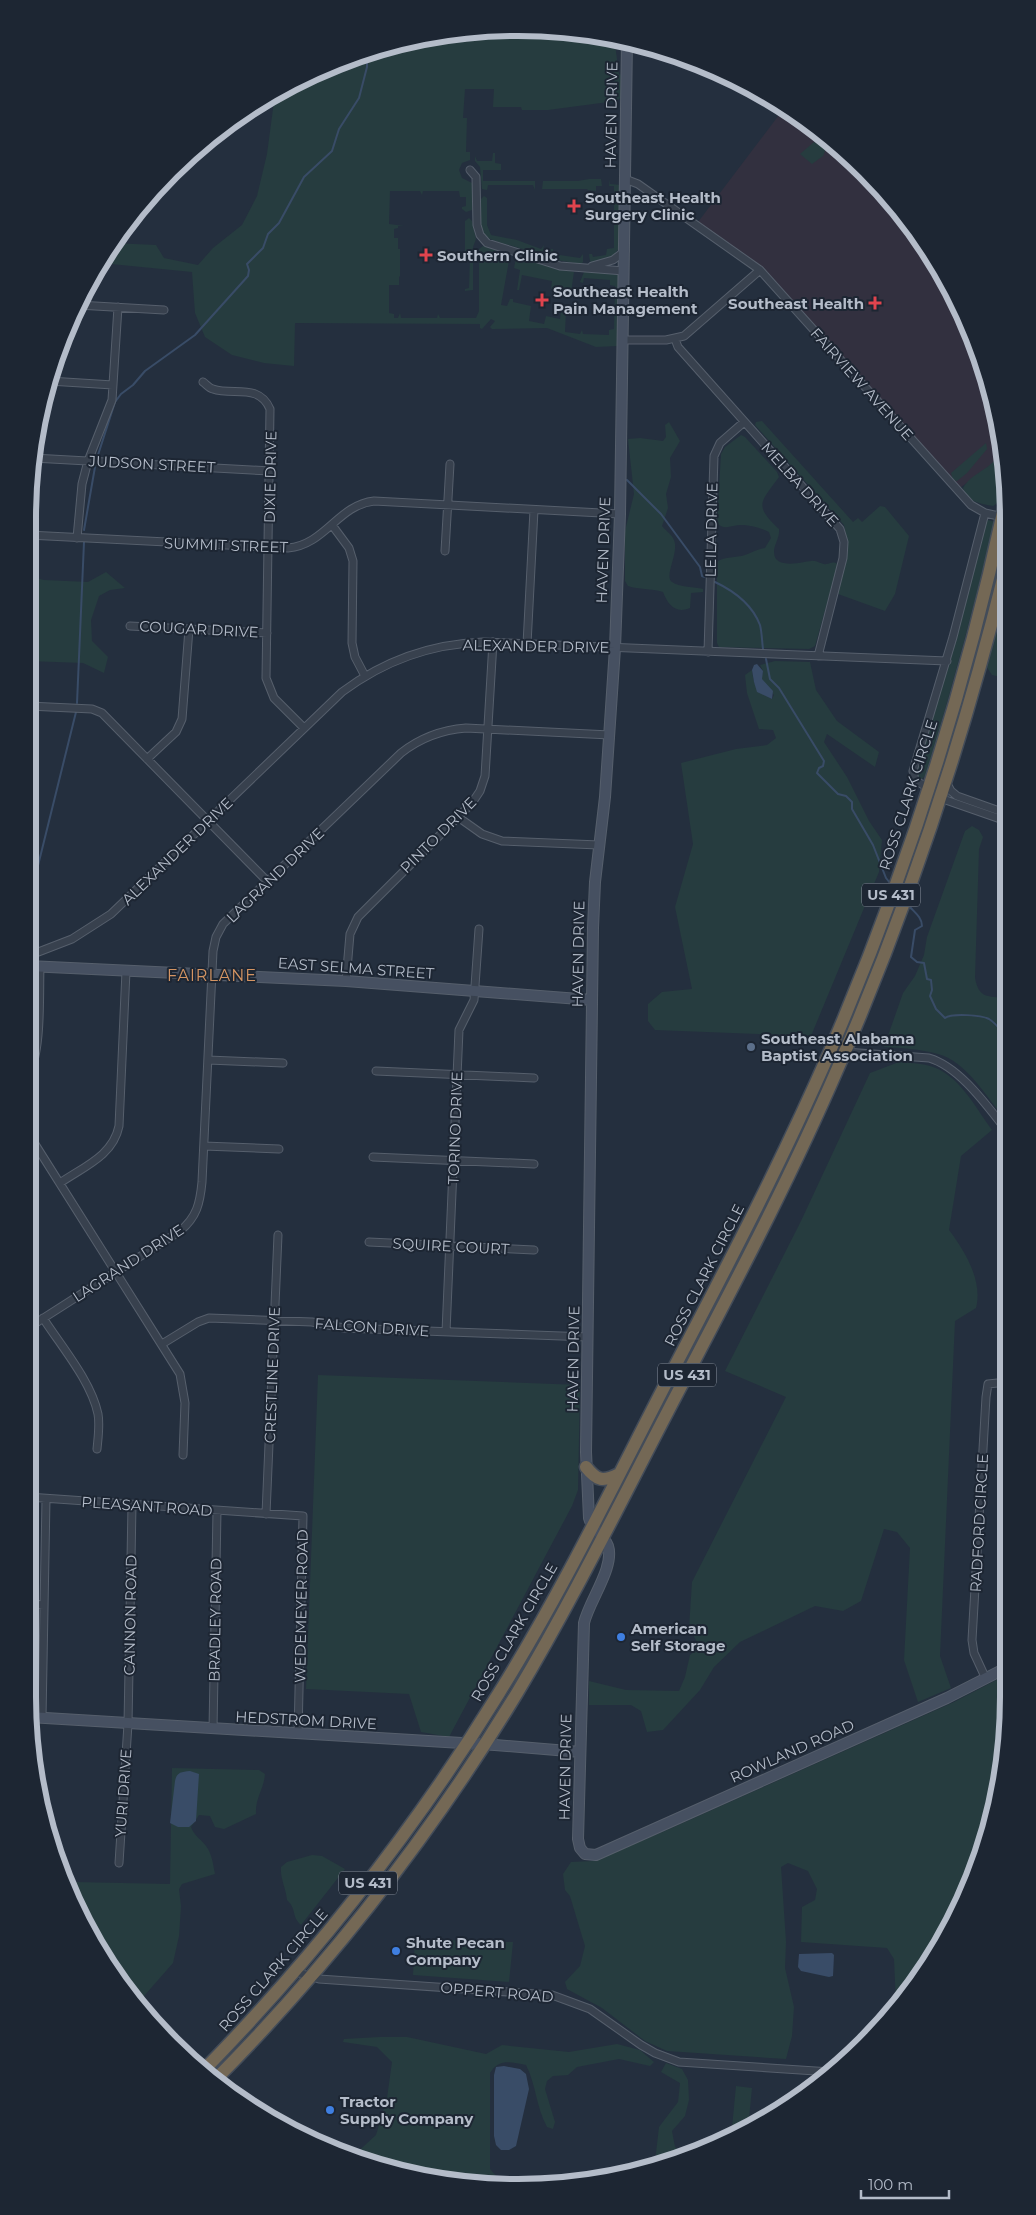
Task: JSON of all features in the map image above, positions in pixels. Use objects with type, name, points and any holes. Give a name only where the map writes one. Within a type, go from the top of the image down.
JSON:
[{"type":"highway","name":"ROSS CLARK CIRCLE","points":[[209,2066],[296,1972],[373,1877],[424,1808],[467,1744],[536,1630],[680,1356],[784,1153],[832,1046],[890,899],[933,773],[972,639],[1000,530]]},
{"type":"highway","name":"ROSS CLARK CIRCLE","points":[[220,2075],[310,1978],[384,1886],[437,1815],[485,1744],[551,1633],[603,1536],[797,1160],[845,1052],[894,931],[946,782],[967,715],[1000,590]]},
{"type":"highway","points":[[933,773],[938,804]]},
{"type":"highway","points":[[928,788],[938,804]]},
{"type":"highway","points":[[784,1153],[797,1160]]},
{"type":"highway","points":[[680,1356],[693,1363]]},
{"type":"highway","points":[[586,1467],[594,1477],[601,1480],[608,1480],[619,1474]]},
{"type":"street","name":"HAVEN DRIVE","points":[[591,1527],[587,1504],[586,1467],[594,898],[610,735],[615,648],[620,514],[628,50]]},
{"type":"street","points":[[470,170],[476,177],[477,225],[483,239],[493,246],[514,250],[551,264],[568,267],[624,270]]},
{"type":"street","name":"FAIRVIEW AVENUE","points":[[625,179],[638,184],[760,270],[960,494],[971,505],[984,513],[1000,514]]},
{"type":"street","points":[[587,268],[613,260],[624,251]]},
{"type":"street","points":[[623,340],[675,339],[691,332],[760,270]]},
{"type":"street","points":[[86,305],[164,310]]},
{"type":"street","points":[[77,538],[80,497],[88,461],[112,400],[118,307]]},
{"type":"street","name":"MELBA DRIVE","points":[[675,339],[678,347],[837,525],[843,536],[843,558],[818,656]]},
{"type":"street","points":[[56,381],[113,385]]},
{"type":"street","name":"DIXIE DRIVE","points":[[203,382],[212,389],[258,394],[266,402],[271,412],[266,674],[274,698],[304,728]]},
{"type":"street","name":"LEILA DRIVE","points":[[708,652],[714,456],[720,443],[744,422]]},
{"type":"street","name":"JUDSON STREET","points":[[40,458],[270,471]]},
{"type":"street","points":[[445,551],[450,464]]},
{"type":"street","name":"SUMMIT STREET","points":[[36,535],[268,547],[300,546],[317,538],[350,509],[368,502],[620,514]]},
{"type":"street","points":[[527,644],[534,510]]},
{"type":"street","points":[[928,788],[915,780],[913,771],[947,661],[984,513]]},
{"type":"street","points":[[332,525],[346,543],[352,557],[352,643],[355,656],[365,676]]},
{"type":"street","name":"COUGAR DRIVE","points":[[130,626],[267,633]]},
{"type":"street","points":[[148,759],[176,732],[182,719],[189,629]]},
{"type":"street","name":"ALEXANDER DRIVE","points":[[36,953],[72,939],[111,914],[342,692],[365,676],[396,660],[429,649],[460,643],[493,642],[947,661]]},
{"type":"street","name":"PINTO DRIVE","points":[[346,982],[349,941],[358,917],[475,800],[482,786],[485,776],[493,642]]},
{"type":"street","points":[[36,706],[99,711],[268,882]]},
{"type":"street","name":"LAGRAND DRIVE","points":[[36,1323],[180,1232],[191,1222],[198,1211],[201,1199],[213,950],[219,930],[401,753],[413,744],[434,734],[450,730],[610,735]]},
{"type":"street","points":[[946,782],[951,792],[957,796],[1000,811]]},
{"type":"street","points":[[938,804],[1000,820]]},
{"type":"street","points":[[458,817],[482,834],[502,841],[599,845]]},
{"type":"street","name":"TORINO DRIVE","points":[[446,1332],[459,1030],[472,1006],[475,991],[479,929]]},
{"type":"street","name":"EAST SELMA STREET","points":[[36,967],[346,982],[592,1000]]},
{"type":"street","points":[[36,1051],[40,967]]},
{"type":"street","points":[[60,1183],[106,1153],[117,1136],[126,971]]},
{"type":"street","points":[[832,1046],[845,1052],[930,1058],[940,1061],[955,1071],[1000,1123]]},
{"type":"street","points":[[208,1060],[283,1064]]},
{"type":"street","points":[[376,1072],[534,1078]]},
{"type":"street","points":[[36,1146],[180,1374],[185,1402],[183,1455]]},
{"type":"street","points":[[204,1146],[279,1149]]},
{"type":"street","points":[[373,1157],[534,1164]]},
{"type":"street","name":"CRESTLINE DRIVE","points":[[266,1514],[278,1235]]},
{"type":"street","name":"SQUIRE COURT","points":[[368,1242],[534,1250]]},
{"type":"street","points":[[43,1318],[88,1387],[94,1401],[98,1416],[98,1449]]},
{"type":"street","name":"FALCON DRIVE","points":[[162,1344],[198,1322],[209,1318],[312,1322],[344,1328],[588,1337]]},
{"type":"street","name":"RADFORD CIRCLE","points":[[986,1679],[974,1653],[972,1640],[986,1397],[988,1384],[1000,1383]]},
{"type":"street","name":"PLEASANT ROAD","points":[[36,1498],[266,1514]]},
{"type":"street","points":[[42,1718],[46,1499]]},
{"type":"street","name":"CANNON ROAD","points":[[128,1724],[132,1505]]},
{"type":"street","name":"BRADLEY ROAD","points":[[213,1729],[217,1511]]},
{"type":"street","name":"WEDEMEYER ROAD","points":[[266,1514],[303,1516],[298,1734]]},
{"type":"street","points":[[591,1527],[603,1536]]},
{"type":"street","name":"HAVEN DRIVE","points":[[586,1854],[580,1848],[578,1839],[584,1623],[587,1610],[609,1562],[609,1549],[603,1536]]},
{"type":"street","points":[[36,1604],[44,1605]]},
{"type":"street","name":"ROWLAND ROAD","points":[[586,1854],[596,1855],[1000,1672]]},
{"type":"street","name":"HEDSTROM DRIVE","points":[[37,1718],[485,1744],[580,1752]]},
{"type":"street","name":"YURI DRIVE","points":[[119,1863],[128,1724]]},
{"type":"street","name":"OPPERT ROAD","points":[[296,1972],[310,1978],[552,1995],[590,2009],[641,2045],[655,2053],[679,2062],[821,2071]]},
{"type":"shaded area","name":"Southeast Health","points":[[780,114],[811,136],[859,177],[880,200],[919,250],[935,277],[950,305],[974,363],[983,393],[996,459],[960,488],[770,275],[698,222]]},
{"type":"green space","points":[[486,37],[550,37],[581,40],[615,47],[619,74],[622,75],[622,97],[616,101],[548,110],[522,110],[521,107],[493,107],[494,89],[465,89],[463,118],[467,118],[466,152],[470,152],[470,160],[462,163],[459,170],[462,178],[472,183],[472,210],[466,212],[462,209],[462,207],[466,206],[466,197],[460,197],[459,191],[423,191],[422,195],[420,191],[390,191],[389,224],[404,226],[398,226],[398,228],[394,229],[394,238],[398,238],[398,249],[400,249],[400,276],[399,285],[389,285],[389,313],[394,314],[394,318],[398,318],[400,313],[401,318],[437,318],[438,314],[440,318],[476,318],[479,311],[479,249],[483,246],[510,255],[501,305],[507,306],[510,299],[513,299],[513,302],[531,306],[529,321],[544,324],[546,316],[560,319],[561,311],[566,312],[565,332],[580,334],[582,330],[583,334],[609,335],[609,330],[614,329],[615,286],[610,285],[610,280],[584,278],[583,283],[580,282],[584,272],[617,273],[619,276],[617,346],[596,347],[547,328],[492,329],[490,327],[495,321],[491,319],[482,329],[480,324],[295,323],[294,366],[264,363],[232,355],[205,337],[195,313],[192,272],[109,264],[122,243],[156,245],[164,258],[198,265],[213,248],[242,225],[257,196],[267,154],[274,103],[305,86],[363,62],[424,46]]},
{"type":"green space","points":[[814,142],[823,147],[825,151],[823,156],[812,164],[800,154]]},
{"type":"green space","points":[[493,153],[495,153],[495,163],[501,164],[501,170],[483,170],[483,181],[535,181],[535,190],[533,185],[488,185],[487,190],[482,189],[480,167],[475,161],[475,156],[477,161],[492,161]]},
{"type":"green space","points":[[601,179],[602,186],[596,186],[596,191],[587,189],[542,189],[543,181],[578,181]]},
{"type":"green space","points":[[610,179],[610,184],[621,185],[620,247],[612,257],[592,263],[589,254],[592,254],[593,257],[606,255],[607,249],[614,248],[614,186],[609,186]]},
{"type":"green space","points":[[484,196],[487,198],[487,225],[491,235],[517,240],[541,249],[544,245],[542,255],[495,241],[484,235],[481,223],[480,200]]},
{"type":"green space","points":[[469,218],[472,221],[476,239],[473,247],[473,290],[465,291],[465,289],[469,288],[470,257],[465,257],[465,221]]},
{"type":"green space","points":[[551,249],[553,249],[553,254],[580,258],[583,254],[583,262],[581,264],[550,259]]},
{"type":"green space","points":[[519,256],[546,266],[574,272],[568,299],[564,298],[565,291],[551,289],[552,281],[522,275],[519,290],[517,290],[520,270],[514,268],[516,258]]},
{"type":"green space","points":[[762,421],[853,522],[858,518],[862,522],[880,506],[885,507],[909,536],[895,594],[885,611],[838,594],[848,547],[844,525],[755,425],[756,422]]},
{"type":"green space","points":[[669,422],[680,441],[670,458],[671,477],[666,494],[668,508],[662,526],[672,536],[675,543],[669,574],[670,579],[679,585],[703,589],[703,592],[691,593],[690,608],[685,610],[673,607],[667,601],[663,592],[628,586],[625,581],[625,531],[634,494],[628,439],[640,438],[663,441],[666,437],[665,425]]},
{"type":"green space","points":[[741,435],[777,472],[779,477],[762,503],[766,514],[779,529],[774,549],[775,558],[789,564],[813,561],[825,564],[833,562],[838,564],[815,646],[809,649],[719,647],[717,643],[717,562],[765,548],[771,538],[769,532],[759,528],[741,525],[722,527],[717,523],[721,454],[725,447]]},
{"type":"green space","points":[[986,443],[987,449],[967,473],[957,481],[953,480],[951,473]]},
{"type":"green space","points":[[996,458],[999,499],[993,506],[975,502],[967,496],[963,488],[973,477]]},
{"type":"green space","points":[[988,520],[995,522],[987,554],[926,775],[922,779],[918,777],[916,771],[985,522]]},
{"type":"green space","points":[[106,572],[125,588],[110,590],[99,596],[91,620],[92,641],[108,657],[104,673],[83,663],[36,661],[36,578],[88,582]]},
{"type":"green space","points":[[999,629],[1000,677],[992,675],[986,666],[995,635]]},
{"type":"green space","points":[[775,661],[810,662],[816,690],[837,721],[879,752],[875,767],[827,734],[824,742],[847,777],[869,821],[882,840],[879,872],[811,1036],[655,1030],[648,1021],[648,1004],[662,992],[692,989],[675,907],[693,844],[681,763],[736,749],[767,745],[776,738],[773,730],[759,729],[747,693],[745,675],[752,670],[757,688],[772,699],[774,695],[761,679],[763,671],[760,665]]},
{"type":"green space","points":[[972,826],[979,830],[983,837],[979,849],[975,978],[982,993],[1000,997],[1000,1112],[968,1073],[949,1058],[924,1051],[884,1047],[903,993],[915,976],[924,955],[927,937],[965,831]]},
{"type":"green space","points":[[899,1062],[930,1066],[950,1076],[966,1092],[992,1130],[961,1156],[949,1230],[961,1247],[971,1267],[975,1277],[978,1298],[976,1308],[955,1321],[940,1656],[951,1688],[918,1702],[904,1660],[910,1548],[897,1532],[884,1529],[861,1601],[843,1611],[815,1606],[740,1642],[714,1667],[700,1690],[663,1730],[647,1732],[641,1711],[631,1705],[589,1705],[589,1681],[626,1690],[679,1691],[685,1677],[690,1655],[700,1647],[689,1628],[692,1582],[786,1397],[725,1371],[801,1221],[870,1073]]},
{"type":"green space","points":[[318,1375],[580,1385],[578,1490],[572,1506],[449,1737],[421,1732],[409,1694],[306,1689]]},
{"type":"green space","points":[[1000,1678],[999,1729],[990,1791],[974,1852],[950,1910],[919,1965],[896,1995],[894,1959],[887,1948],[801,1942],[802,1907],[815,1900],[817,1889],[808,1871],[788,1863],[781,1867],[786,1942],[785,1968],[794,2007],[792,2036],[786,2059],[667,2051],[645,2041],[602,2008],[567,1989],[565,1982],[580,1966],[585,1946],[570,1896],[565,1890],[563,1874],[571,1862],[593,1861],[954,1702]]},
{"type":"green space","points":[[172,1768],[259,1770],[265,1774],[256,1814],[224,1829],[215,1827],[210,1816],[199,1815],[191,1827],[208,1849],[215,1874],[182,1884],[179,1889],[181,1906],[179,1936],[173,1963],[142,1998],[117,1965],[86,1910],[73,1882],[170,1884]]},
{"type":"green space","points":[[312,1855],[322,1856],[345,1869],[301,1925],[287,1900],[281,1876],[281,1867],[287,1862]]},
{"type":"green space","points":[[415,1939],[513,1942],[509,1982],[413,1975]]},
{"type":"green space","points":[[407,2037],[486,2054],[502,2045],[569,2052],[617,2044],[640,2050],[654,2062],[650,2066],[619,2059],[577,2067],[568,2075],[553,2076],[547,2081],[545,2089],[555,2122],[553,2129],[547,2127],[543,2119],[526,2065],[506,2062],[497,2065],[490,2073],[490,2169],[498,2178],[486,2178],[424,2169],[358,2151],[376,2135],[387,2098],[392,2062],[377,2047],[343,2042],[344,2039]]},
{"type":"green space","points":[[666,2063],[682,2069],[688,2080],[689,2100],[685,2116],[672,2131],[675,2147],[680,2150],[657,2158],[659,2127],[678,2102],[680,2083],[661,2072]]},
{"type":"green space","points":[[736,2086],[752,2088],[749,2119],[732,2129]]},
{"type":"water","points":[[757,664],[763,671],[762,679],[773,691],[772,699],[757,692],[752,670],[754,665]]},
{"type":"water","points":[[190,1771],[199,1774],[196,1821],[189,1827],[178,1827],[170,1823],[175,1781],[180,1773]]},
{"type":"water","points":[[832,1953],[834,1955],[833,1976],[829,1977],[801,1971],[798,1967],[799,1954]]},
{"type":"water","points":[[504,2066],[520,2069],[526,2074],[529,2089],[516,2146],[509,2150],[501,2150],[496,2145],[494,2136],[494,2075],[496,2067]]},
{"type":"waterway","points":[[98,455],[115,402],[121,394],[133,385],[145,371],[195,335],[248,276],[247,264],[263,248],[268,234],[279,223],[304,177],[332,151],[339,129],[359,98],[367,61]]},
{"type":"waterway","points":[[84,530],[95,467]]},
{"type":"waterway","points":[[627,480],[661,514],[700,567],[702,576],[705,577]]},
{"type":"waterway","points":[[77,703],[84,542]]},
{"type":"waterway","points":[[715,582],[742,599],[757,617],[762,634],[763,649]]},
{"type":"waterway","points":[[766,659],[770,679],[779,688],[824,761],[823,766],[819,768],[817,773],[838,794],[846,796],[852,802],[852,809],[873,845],[886,878],[890,883]]},
{"type":"waterway","points":[[36,874],[76,712]]},
{"type":"waterway","points":[[909,906],[922,923],[922,926],[915,930],[911,957],[917,962],[924,963],[927,979],[931,980],[932,990],[930,996],[936,1009],[945,1018],[954,1015],[980,1016],[989,1019],[1000,1030]]},
{"type":"place","name":"Southeast Health Surgery Clinic","points":[[574,206]]},
{"type":"place","name":"Southern Clinic","points":[[426,255]]},
{"type":"place","name":"Southeast Health Pain Management","points":[[542,300]]},
{"type":"place","name":"Southeast Health","points":[[875,303]]},
{"type":"place","name":"Southeast Alabama Baptist Association","points":[[751,1047]]},
{"type":"place","name":"American Self Storage","points":[[621,1637]]},
{"type":"place","name":"Shute Pecan Company","points":[[396,1951]]},
{"type":"place","name":"Tractor Supply Company","points":[[330,2110]]},
{"type":"district","name":"FAIRLANE","points":[[212,975]]}]
